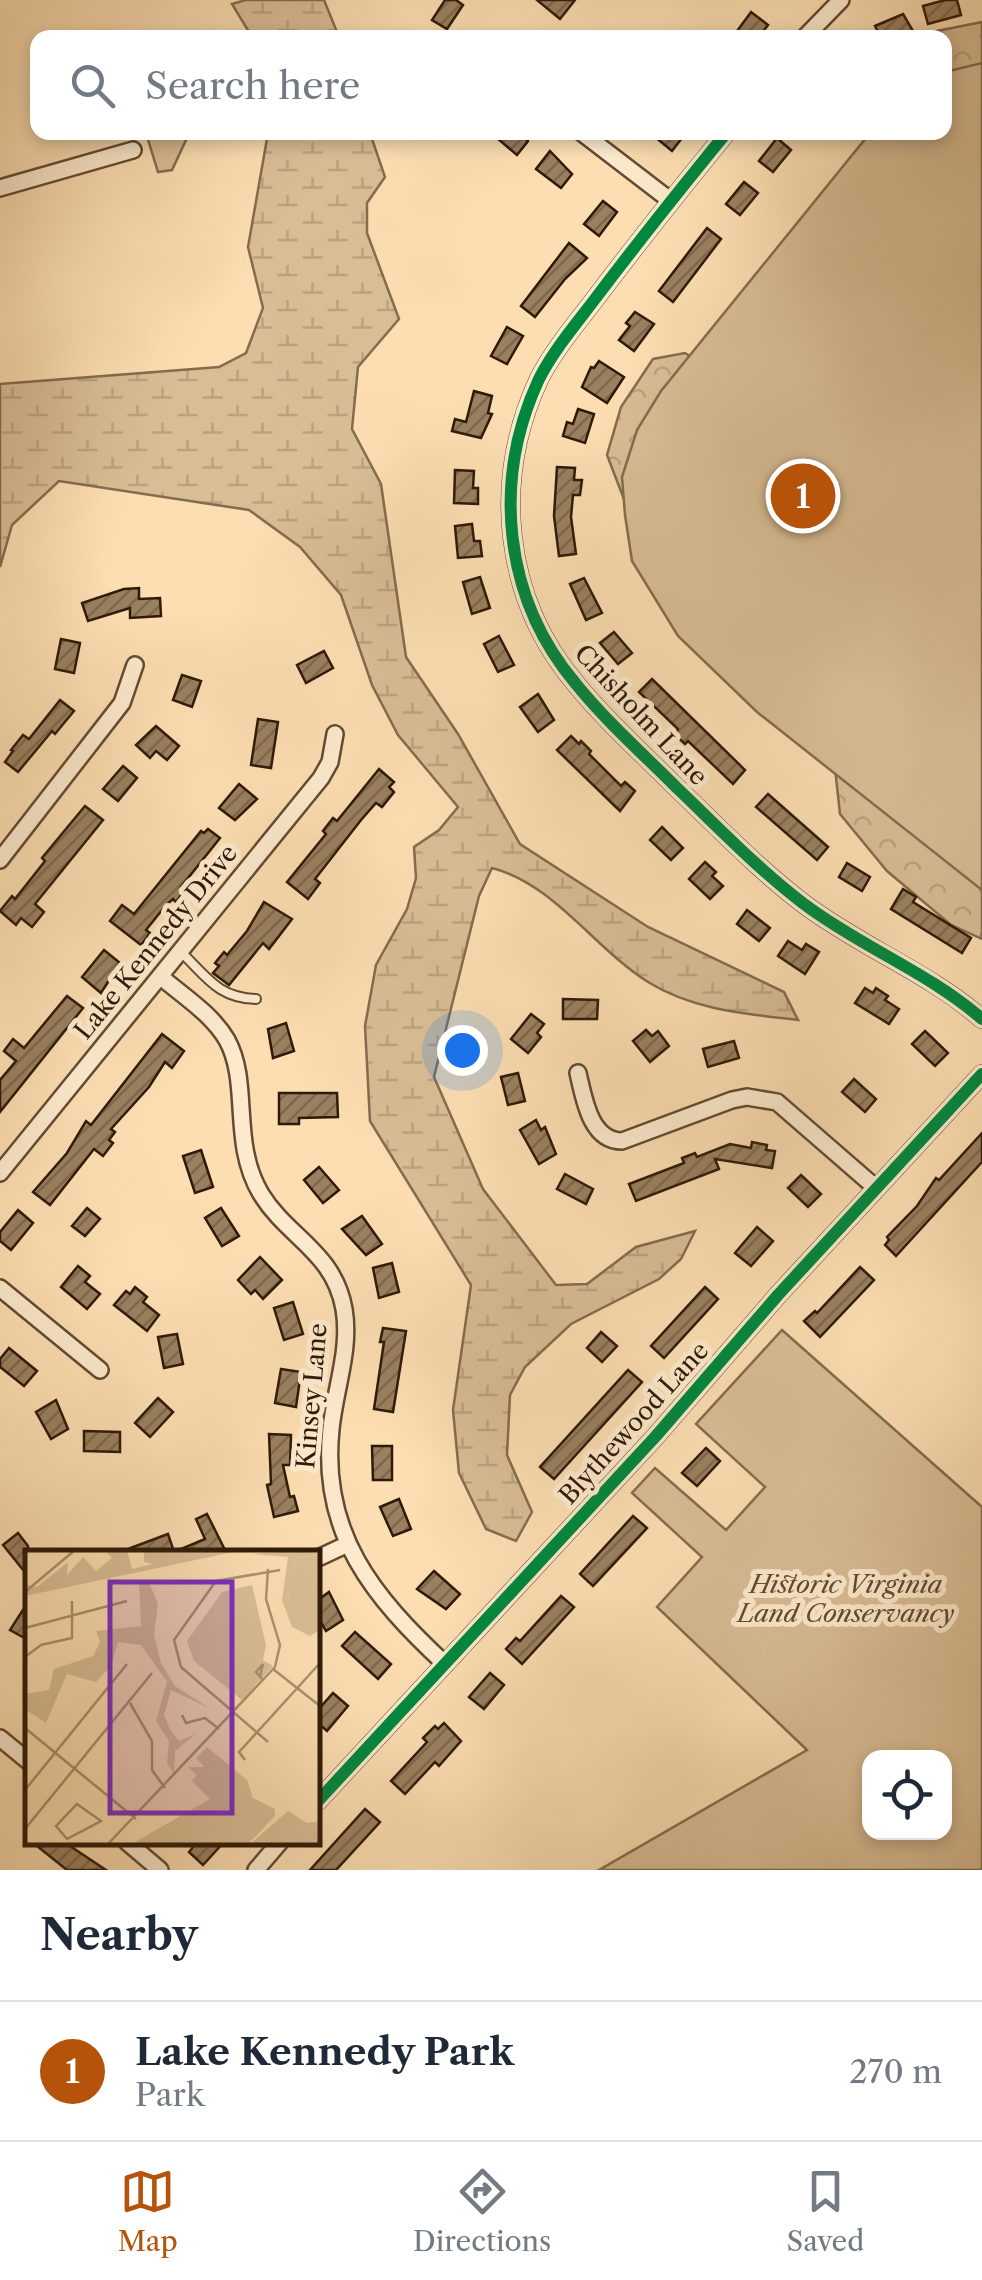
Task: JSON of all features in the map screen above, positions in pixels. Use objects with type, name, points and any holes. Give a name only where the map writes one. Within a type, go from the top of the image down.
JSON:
[{"type":"street","points":[[812,30],[841,0]]},
{"type":"street","points":[[591,140],[671,202]]},
{"type":"street","name":"Chisholm Lane","points":[[721,140],[570,332],[541,375],[514,452],[509,505],[516,568],[528,604],[555,656],[575,684],[725,835],[804,904],[908,966],[982,1019]]},
{"type":"street","points":[[0,188],[133,150]]},
{"type":"street","points":[[0,860],[122,703],[135,665]]},
{"type":"street","name":"Lake Kennedy Drive","points":[[0,1173],[321,778],[330,762],[335,734]]},
{"type":"street","name":"Kinsey Lane","points":[[161,978],[205,1014],[227,1040],[239,1076],[240,1125],[252,1174],[274,1212],[328,1266],[336,1282],[343,1304],[346,1344],[329,1464],[338,1517],[358,1566],[389,1608],[445,1664]]},
{"type":"street","points":[[578,1073],[598,1130],[613,1142],[732,1100],[762,1098],[776,1102],[876,1188]]},
{"type":"street","name":"Blythewood Lane","points":[[320,1799],[656,1436],[982,1074]]},
{"type":"street","points":[[0,1288],[100,1370]]},
{"type":"street","points":[[320,1557],[348,1544]]},
{"type":"street","points":[[0,1738],[25,1759]]},
{"type":"street","points":[[131,1845],[160,1870]]},
{"type":"street","points":[[256,1870],[277,1845]]},
{"type":"lane","points":[[181,952],[223,993],[256,999]]},
{"type":"green space","points":[[246,0],[324,0],[336,30],[248,30],[232,4]]},
{"type":"green space","points":[[982,22],[982,186],[950,140],[952,30],[942,30]]},
{"type":"green space","points":[[982,63],[982,890],[757,712],[678,636],[632,561],[622,477],[637,430],[661,391],[864,140],[952,140],[952,70]]},
{"type":"green space","points":[[148,140],[186,140],[172,170],[158,172]]},
{"type":"green space","points":[[267,140],[372,140],[385,177],[367,203],[367,233],[399,319],[358,367],[352,429],[381,484],[406,657],[458,734],[520,844],[648,927],[784,992],[798,1020],[720,1009],[665,991],[628,968],[535,888],[492,868],[479,896],[434,1077],[483,1189],[556,1285],[587,1284],[636,1247],[695,1231],[681,1259],[659,1279],[571,1324],[525,1367],[510,1395],[507,1455],[532,1512],[516,1541],[486,1529],[459,1473],[453,1410],[471,1285],[370,1121],[365,1026],[376,965],[407,909],[416,878],[414,847],[439,830],[458,807],[398,735],[372,685],[341,595],[300,547],[249,510],[59,481],[12,525],[0,567],[0,384],[219,367],[246,353],[263,308],[248,247]]},
{"type":"green space","points":[[685,353],[720,376],[982,846],[982,939],[951,925],[887,871],[840,814],[835,768],[627,507],[607,455],[621,407],[653,359]]},
{"type":"green space","name":"Historic Virginia Land Conservancy","points":[[782,1330],[982,1507],[982,1870],[599,1870],[807,1750],[657,1607],[702,1557],[632,1493],[655,1468],[726,1530],[765,1487],[696,1424]]},
{"type":"building","points":[[445,0],[463,5],[447,29],[432,20]]},
{"type":"building","points":[[537,0],[575,0],[560,19]]},
{"type":"building","points":[[957,0],[961,15],[928,24],[923,6]]},
{"type":"building","points":[[751,12],[768,25],[764,30],[738,30]]},
{"type":"building","points":[[903,14],[912,30],[877,30],[875,26]]},
{"type":"building","points":[[499,140],[527,140],[517,155]]},
{"type":"building","points":[[659,140],[680,140],[672,151]]},
{"type":"building","points":[[775,140],[791,150],[773,172],[759,161]]},
{"type":"building","points":[[550,151],[572,174],[561,188],[536,169]]},
{"type":"building","points":[[744,182],[758,193],[740,215],[726,204]]},
{"type":"building","points":[[603,201],[617,212],[599,236],[584,224]]},
{"type":"building","points":[[707,228],[721,239],[673,302],[659,291]]},
{"type":"building","points":[[569,243],[587,258],[535,317],[521,306]]},
{"type":"building","points":[[635,312],[654,324],[634,351],[619,340]]},
{"type":"building","points":[[507,327],[523,336],[507,364],[491,356]]},
{"type":"building","points":[[599,361],[624,377],[607,403],[582,387],[591,367]]},
{"type":"building","points":[[474,391],[492,396],[488,413],[492,414],[481,438],[452,431],[455,419],[466,422]]},
{"type":"building","points":[[578,409],[594,414],[585,443],[563,436],[567,422],[573,424]]},
{"type":"building","points":[[557,467],[575,468],[574,480],[582,480],[580,495],[573,495],[571,517],[576,554],[559,556],[554,516]]},
{"type":"building","points":[[455,470],[474,471],[473,488],[478,488],[478,504],[454,503]]},
{"type":"building","points":[[472,524],[474,541],[480,541],[482,556],[458,558],[455,526]]},
{"type":"building","points":[[480,577],[490,608],[472,614],[463,582]]},
{"type":"building","points":[[584,578],[602,613],[586,620],[570,584]]},
{"type":"building","points":[[139,588],[139,599],[160,598],[161,616],[130,618],[130,608],[88,621],[82,603]]},
{"type":"building","points":[[614,632],[632,653],[618,664],[600,643]]},
{"type":"building","points":[[499,636],[514,665],[498,672],[484,644]]},
{"type":"building","points":[[61,639],[80,643],[74,673],[55,669]]},
{"type":"building","points":[[324,651],[333,668],[306,683],[297,665]]},
{"type":"building","points":[[182,675],[201,681],[192,707],[173,700]]},
{"type":"building","points":[[652,679],[745,770],[733,784],[688,741],[685,744],[675,735],[678,729],[639,692]]},
{"type":"building","points":[[538,694],[554,720],[538,732],[520,707]]},
{"type":"building","points":[[60,700],[74,711],[18,772],[5,762],[11,750],[23,735],[29,739]]},
{"type":"building","points":[[258,719],[278,722],[271,768],[251,765]]},
{"type":"building","points":[[156,726],[179,746],[167,760],[156,751],[150,758],[136,745]]},
{"type":"building","points":[[571,736],[591,751],[589,754],[621,786],[625,782],[635,791],[620,811],[557,750]]},
{"type":"building","points":[[123,766],[137,778],[118,801],[103,789]]},
{"type":"building","points":[[379,769],[394,782],[389,787],[394,792],[382,807],[376,803],[361,820],[315,879],[320,883],[308,899],[287,882],[326,834],[323,831],[333,818],[337,821]]},
{"type":"building","points":[[239,784],[257,799],[235,820],[219,808]]},
{"type":"building","points":[[768,794],[828,847],[817,860],[756,807]]},
{"type":"building","points":[[85,806],[103,820],[35,904],[44,912],[32,927],[21,918],[16,925],[0,911],[12,896],[15,899],[45,861],[42,858]]},
{"type":"building","points":[[662,827],[683,848],[671,860],[650,840]]},
{"type":"building","points":[[208,829],[220,838],[181,887],[185,890],[176,902],[173,899],[166,905],[146,930],[150,933],[141,945],[110,921],[122,905],[134,914],[201,831]]},
{"type":"building","points":[[705,862],[723,886],[710,899],[689,879]]},
{"type":"building","points":[[847,863],[870,877],[862,891],[839,877]]},
{"type":"building","points":[[903,889],[916,897],[913,902],[971,938],[962,953],[891,909]]},
{"type":"building","points":[[264,902],[292,919],[269,949],[263,943],[229,985],[213,973],[219,966],[215,963],[247,931]]},
{"type":"building","points":[[747,910],[770,928],[759,941],[737,924]]},
{"type":"building","points":[[788,941],[802,950],[806,944],[819,952],[805,974],[778,956]]},
{"type":"building","points":[[104,950],[120,963],[101,993],[82,977]]},
{"type":"building","points":[[865,988],[873,993],[876,988],[899,1009],[889,1024],[855,1003]]},
{"type":"building","points":[[67,996],[83,1008],[0,1112],[0,1080],[16,1061],[4,1051],[13,1039],[24,1048]]},
{"type":"building","points":[[563,999],[598,1000],[597,1019],[563,1019]]},
{"type":"building","points":[[531,1014],[544,1024],[537,1033],[541,1037],[528,1053],[511,1039]]},
{"type":"building","points":[[286,1023],[294,1051],[273,1058],[268,1029]]},
{"type":"building","points":[[646,1030],[652,1036],[658,1031],[669,1046],[650,1062],[633,1041]]},
{"type":"building","points":[[925,1031],[948,1053],[935,1066],[912,1044]]},
{"type":"building","points":[[162,1034],[184,1051],[172,1068],[165,1062],[149,1087],[111,1129],[115,1132],[109,1140],[113,1143],[103,1156],[94,1149],[50,1205],[33,1192],[67,1153],[86,1121],[91,1125]]},
{"type":"building","points":[[734,1041],[739,1058],[708,1067],[703,1049]]},
{"type":"building","points":[[518,1073],[525,1101],[508,1105],[501,1077]]},
{"type":"building","points":[[854,1079],[876,1099],[865,1112],[842,1092]]},
{"type":"building","points":[[279,1093],[337,1093],[338,1117],[299,1118],[299,1124],[279,1124]]},
{"type":"building","points":[[536,1120],[541,1130],[545,1127],[556,1154],[539,1164],[520,1130]]},
{"type":"building","points":[[982,1133],[982,1162],[896,1256],[885,1245],[887,1237],[917,1206],[936,1178],[939,1180]]},
{"type":"building","points":[[752,1142],[775,1151],[772,1168],[715,1159],[719,1169],[636,1201],[629,1184],[684,1163],[682,1158],[695,1153],[697,1157],[730,1144],[751,1148]]},
{"type":"building","points":[[201,1150],[213,1187],[195,1193],[183,1156]]},
{"type":"building","points":[[319,1167],[339,1190],[323,1203],[304,1180]]},
{"type":"building","points":[[565,1174],[593,1189],[586,1204],[557,1189]]},
{"type":"building","points":[[801,1175],[821,1194],[808,1207],[788,1188]]},
{"type":"building","points":[[87,1208],[100,1219],[85,1236],[72,1226]]},
{"type":"building","points":[[221,1208],[239,1236],[222,1246],[205,1218]]},
{"type":"building","points":[[18,1210],[33,1223],[11,1250],[0,1241],[0,1232]]},
{"type":"building","points":[[362,1216],[382,1244],[366,1255],[342,1229]]},
{"type":"building","points":[[757,1227],[773,1241],[751,1266],[735,1253]]},
{"type":"building","points":[[260,1257],[282,1280],[263,1299],[255,1290],[251,1294],[238,1280]]},
{"type":"building","points":[[392,1263],[399,1292],[379,1298],[373,1268]]},
{"type":"building","points":[[78,1266],[90,1276],[85,1282],[100,1294],[87,1309],[61,1287]]},
{"type":"building","points":[[860,1267],[874,1280],[820,1337],[804,1321],[817,1313]]},
{"type":"building","points":[[135,1287],[147,1297],[143,1302],[159,1315],[147,1331],[114,1305]]},
{"type":"building","points":[[705,1287],[718,1299],[664,1358],[651,1346]]},
{"type":"building","points":[[293,1302],[303,1334],[284,1340],[274,1308]]},
{"type":"building","points":[[383,1328],[406,1331],[393,1412],[374,1409]]},
{"type":"building","points":[[601,1332],[617,1346],[602,1362],[587,1348]]},
{"type":"building","points":[[177,1334],[183,1364],[164,1368],[158,1337]]},
{"type":"building","points":[[9,1348],[37,1371],[24,1386],[0,1367],[0,1359]]},
{"type":"building","points":[[281,1369],[301,1372],[296,1407],[275,1403]]},
{"type":"building","points":[[628,1370],[642,1382],[554,1479],[540,1467]]},
{"type":"building","points":[[158,1398],[173,1412],[150,1437],[135,1423]]},
{"type":"building","points":[[56,1400],[68,1429],[51,1439],[36,1412]]},
{"type":"building","points":[[84,1431],[120,1432],[120,1452],[84,1451]]},
{"type":"building","points":[[269,1434],[291,1435],[290,1465],[283,1465],[290,1497],[294,1496],[298,1511],[274,1517],[267,1485],[271,1484]]},
{"type":"building","points":[[372,1446],[392,1446],[392,1480],[373,1480]]},
{"type":"building","points":[[706,1448],[720,1461],[697,1486],[682,1473]]},
{"type":"building","points":[[399,1499],[411,1529],[393,1536],[380,1507]]},
{"type":"building","points":[[207,1514],[225,1550],[179,1550],[205,1539],[196,1519]]},
{"type":"building","points":[[633,1516],[647,1528],[593,1586],[580,1574]]},
{"type":"building","points":[[18,1533],[28,1546],[25,1572],[3,1545]]},
{"type":"building","points":[[168,1534],[173,1550],[125,1550]]},
{"type":"building","points":[[434,1571],[460,1594],[446,1609],[417,1589]]},
{"type":"building","points":[[329,1592],[343,1620],[326,1631],[320,1620],[320,1599]]},
{"type":"building","points":[[561,1596],[574,1607],[522,1664],[506,1649],[516,1638],[520,1641]]},
{"type":"building","points":[[25,1607],[25,1638],[10,1630]]},
{"type":"building","points":[[355,1632],[391,1664],[378,1679],[342,1646]]},
{"type":"building","points":[[490,1673],[504,1685],[484,1709],[469,1697]]},
{"type":"building","points":[[333,1693],[348,1706],[327,1731],[320,1725],[320,1708]]},
{"type":"building","points":[[444,1723],[461,1741],[439,1766],[435,1762],[405,1794],[391,1781],[427,1742],[423,1738]]},
{"type":"building","points":[[365,1809],[380,1822],[336,1870],[310,1870]]},
{"type":"building","points":[[36,1845],[68,1845],[106,1870],[67,1870]]},
{"type":"building","points":[[195,1845],[221,1845],[203,1865],[189,1852]]},
{"type":"cycle path","points":[[721,140],[573,328],[539,379],[524,418],[511,497],[512,537],[520,576],[533,614],[576,684],[723,832],[804,904],[939,987],[982,1019]]},
{"type":"cycle path","points":[[320,1799],[656,1436],[778,1295],[982,1074]]},
{"type":"place","name":"Lake Kennedy Park","points":[[803,496]]}]
